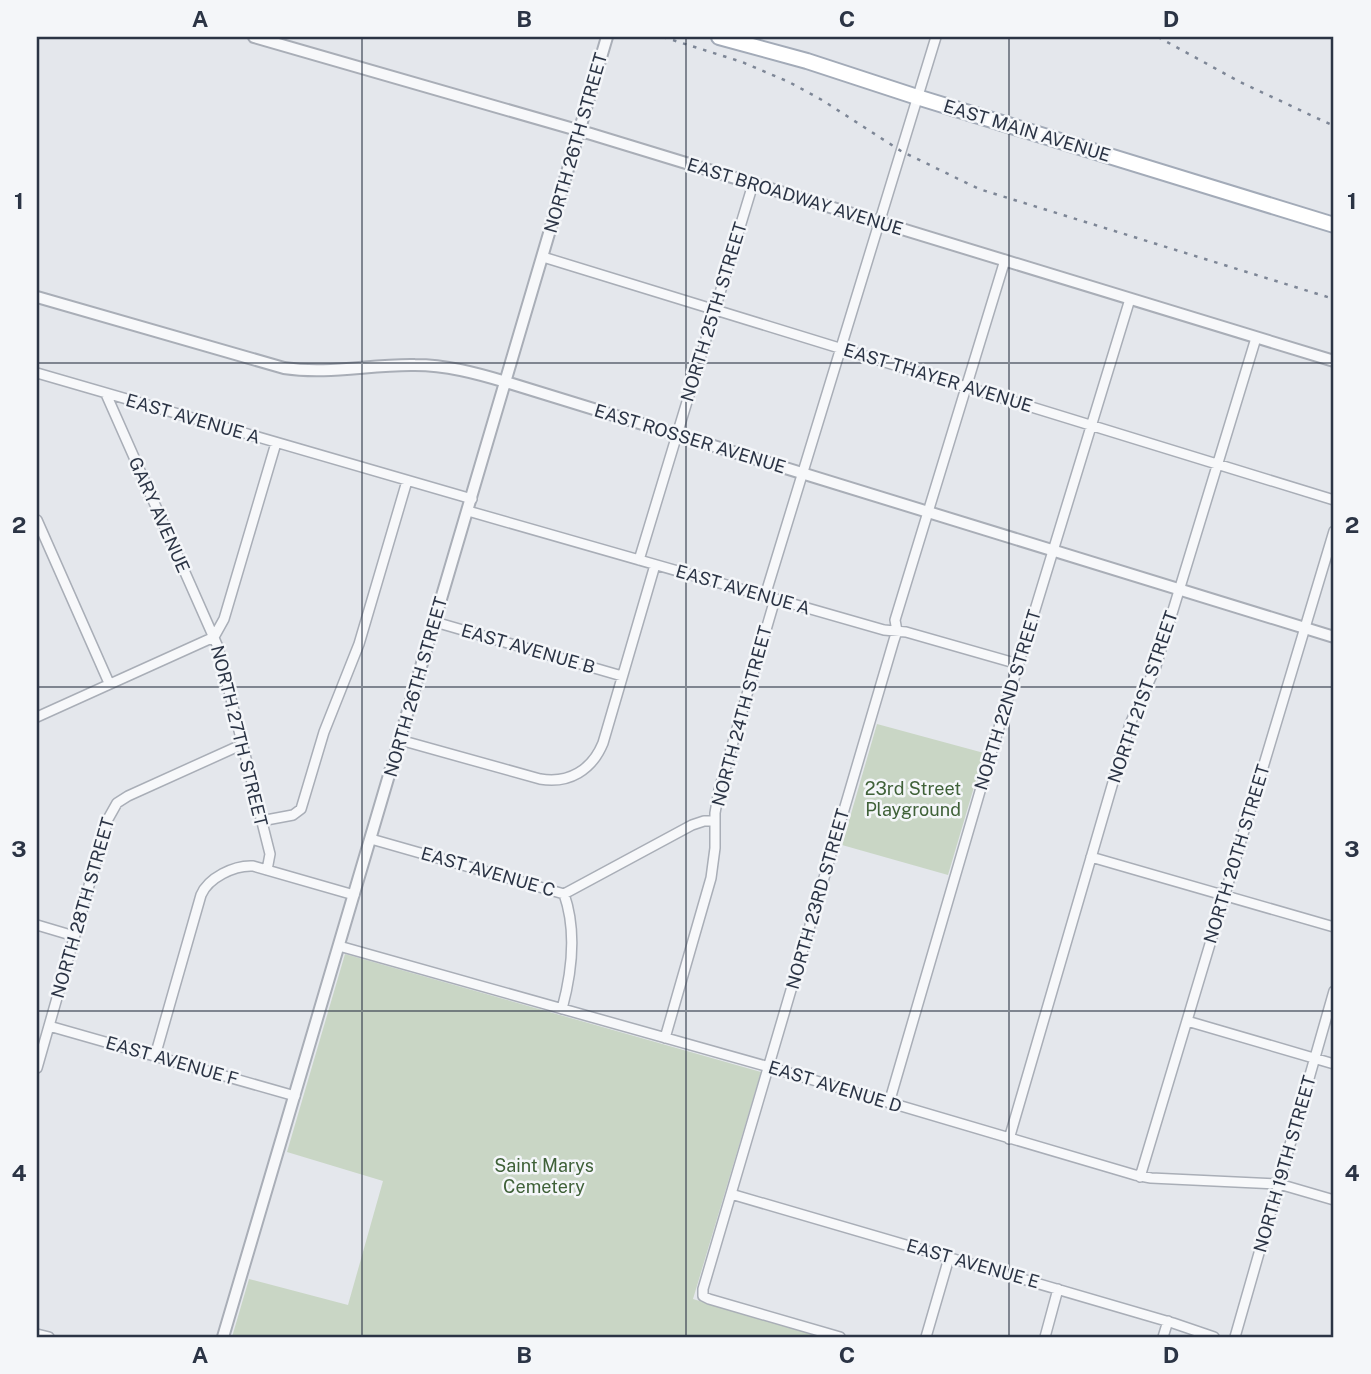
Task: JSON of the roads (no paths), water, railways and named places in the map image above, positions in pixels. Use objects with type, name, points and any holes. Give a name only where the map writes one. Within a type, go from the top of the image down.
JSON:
[{"type":"main road","name":"EAST MAIN AVENUE","points":[[719,37],[807,61],[1334,225]]},
{"type":"street","name":"EAST BROADWAY AVENUE","points":[[254,37],[580,131],[1334,361]]},
{"type":"street","name":"NORTH 26TH STREET","points":[[223,1337],[607,37]]},
{"type":"street","name":"NORTH 24TH STREET","points":[[665,1038],[711,878],[719,790],[803,474],[936,37]]},
{"type":"street","name":"NORTH 25TH STREET","points":[[639,560],[752,184]]},
{"type":"street","name":"EAST THAYER AVENUE","points":[[543,257],[1334,500]]},
{"type":"street","name":"NORTH 23RD STREET","points":[[840,1337],[709,1299],[703,1296],[702,1289],[897,631],[895,620],[1004,260]]},
{"type":"street","name":"EAST ROSSER AVENUE","points":[[37,297],[284,368],[318,371],[391,365],[456,368],[1334,637]]},
{"type":"street","name":"NORTH 22ND STREET","points":[[889,1103],[1018,664],[1130,299]]},
{"type":"street","name":"NORTH 21ST STREET","points":[[1009,1139],[1130,724],[1156,666],[1256,338]]},
{"type":"street","name":"EAST AVENUE A","points":[[37,373],[407,481],[470,505],[655,565],[884,630],[906,632],[1018,664]]},
{"type":"street","name":"GARY AVENUE","points":[[106,394],[214,637]]},
{"type":"street","name":"NORTH 27TH STREET","points":[[267,870],[270,855],[214,637],[224,619],[276,443]]},
{"type":"street","points":[[261,821],[299,812],[322,739],[356,652],[407,481]]},
{"type":"street","points":[[37,520],[109,683]]},
{"type":"street","name":"NORTH 20TH STREET","points":[[1140,1177],[1334,531]]},
{"type":"street","points":[[400,740],[549,780],[568,778],[583,771],[596,757],[603,743],[655,565]]},
{"type":"street","name":"EAST AVENUE B","points":[[435,622],[622,676]]},
{"type":"street","points":[[37,717],[214,637]]},
{"type":"street","name":"NORTH 28TH STREET","points":[[37,1068],[108,819],[117,803],[243,744]]},
{"type":"street","name":"EAST AVENUE C","points":[[371,839],[564,894],[692,825],[715,821]]},
{"type":"street","points":[[1091,858],[1334,927]]},
{"type":"street","points":[[155,1056],[201,895],[207,885],[240,867],[253,866],[354,895]]},
{"type":"street","points":[[562,1009],[572,955],[568,908],[564,894]]},
{"type":"street","points":[[37,925],[74,936]]},
{"type":"street","name":"EAST AVENUE D","points":[[340,946],[769,1067],[1140,1177],[1279,1184],[1334,1200]]},
{"type":"street","name":"NORTH 19TH STREET","points":[[1235,1337],[1334,990]]},
{"type":"street","points":[[1187,1021],[1334,1064]]},
{"type":"street","name":"EAST AVENUE F","points":[[49,1026],[295,1096]]},
{"type":"street","name":"EAST AVENUE E","points":[[731,1194],[1168,1321],[1214,1337]]},
{"type":"street","points":[[926,1337],[949,1258]]},
{"type":"street","points":[[1045,1337],[1058,1289]]},
{"type":"street","points":[[1163,1337],[1168,1321]]},
{"type":"street","points":[[37,1334],[49,1337]]},
{"type":"railway","points":[[663,37],[742,62],[789,82],[901,151],[979,189],[1334,299]]},
{"type":"railway","points":[[1158,37],[1240,82],[1334,126]]},
{"type":"park label","name":"23rd Street Playground","points":[[913,799]]},
{"type":"park label","name":"Saint Marys Cemetery","points":[[544,1176]]}]
